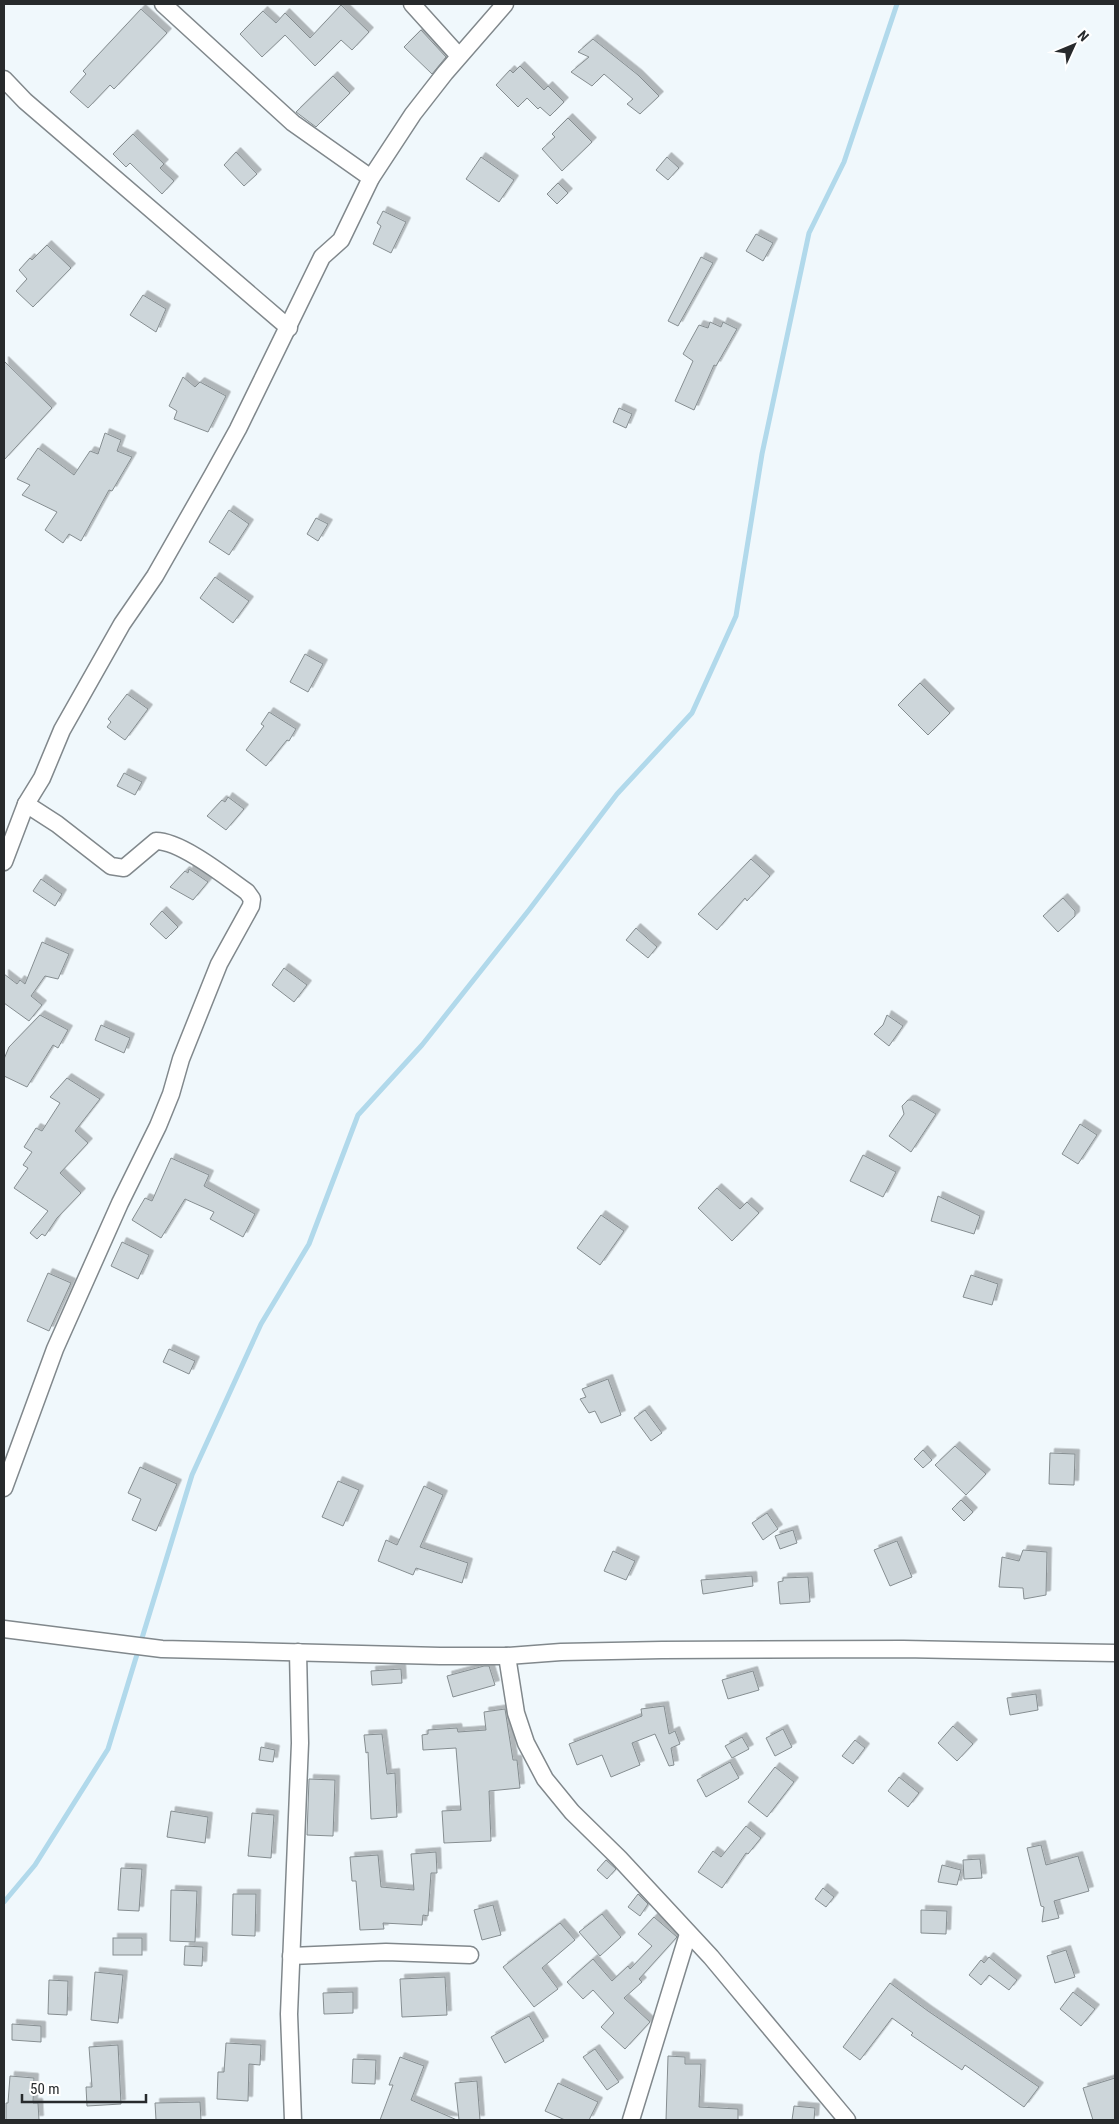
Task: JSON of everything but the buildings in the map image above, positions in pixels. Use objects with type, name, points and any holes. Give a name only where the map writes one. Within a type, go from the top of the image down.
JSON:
[{"type":"street","points":[[164,4],[293,124],[371,178]]},
{"type":"street","points":[[412,4],[459,56]]},
{"type":"street","points":[[4,862],[26,804],[42,778],[62,730],[122,624],[155,576],[212,476],[322,257],[341,240],[371,178],[413,114],[459,56],[505,4]]},
{"type":"street","points":[[4,79],[25,101],[288,328]]},
{"type":"street","points":[[4,1488],[55,1350],[120,1202],[158,1126],[171,1094],[181,1059],[219,964],[252,906],[252,898],[247,892],[184,849],[164,841],[156,841],[124,868],[111,866],[57,824],[26,804]]},
{"type":"street","points":[[4,1629],[162,1649],[298,1652],[507,1656],[561,1652],[903,1649],[1115,1653]]},
{"type":"street","points":[[293,2120],[292,2059],[288,2014],[300,1743],[298,1652]]},
{"type":"street","points":[[507,1656],[516,1713],[526,1743],[545,1779],[572,1812],[619,1858],[757,2011],[847,2120]]},
{"type":"street","points":[[631,2120],[688,1934]]},
{"type":"street","points":[[291,1956],[386,1952],[470,1956]]},
{"type":"waterway","points":[[4,1902],[35,1865],[108,1749],[192,1475],[261,1324],[309,1244],[358,1115],[422,1045],[529,910],[617,794],[692,713],[736,616],[762,454],[809,233],[844,162],[897,4]]}]
